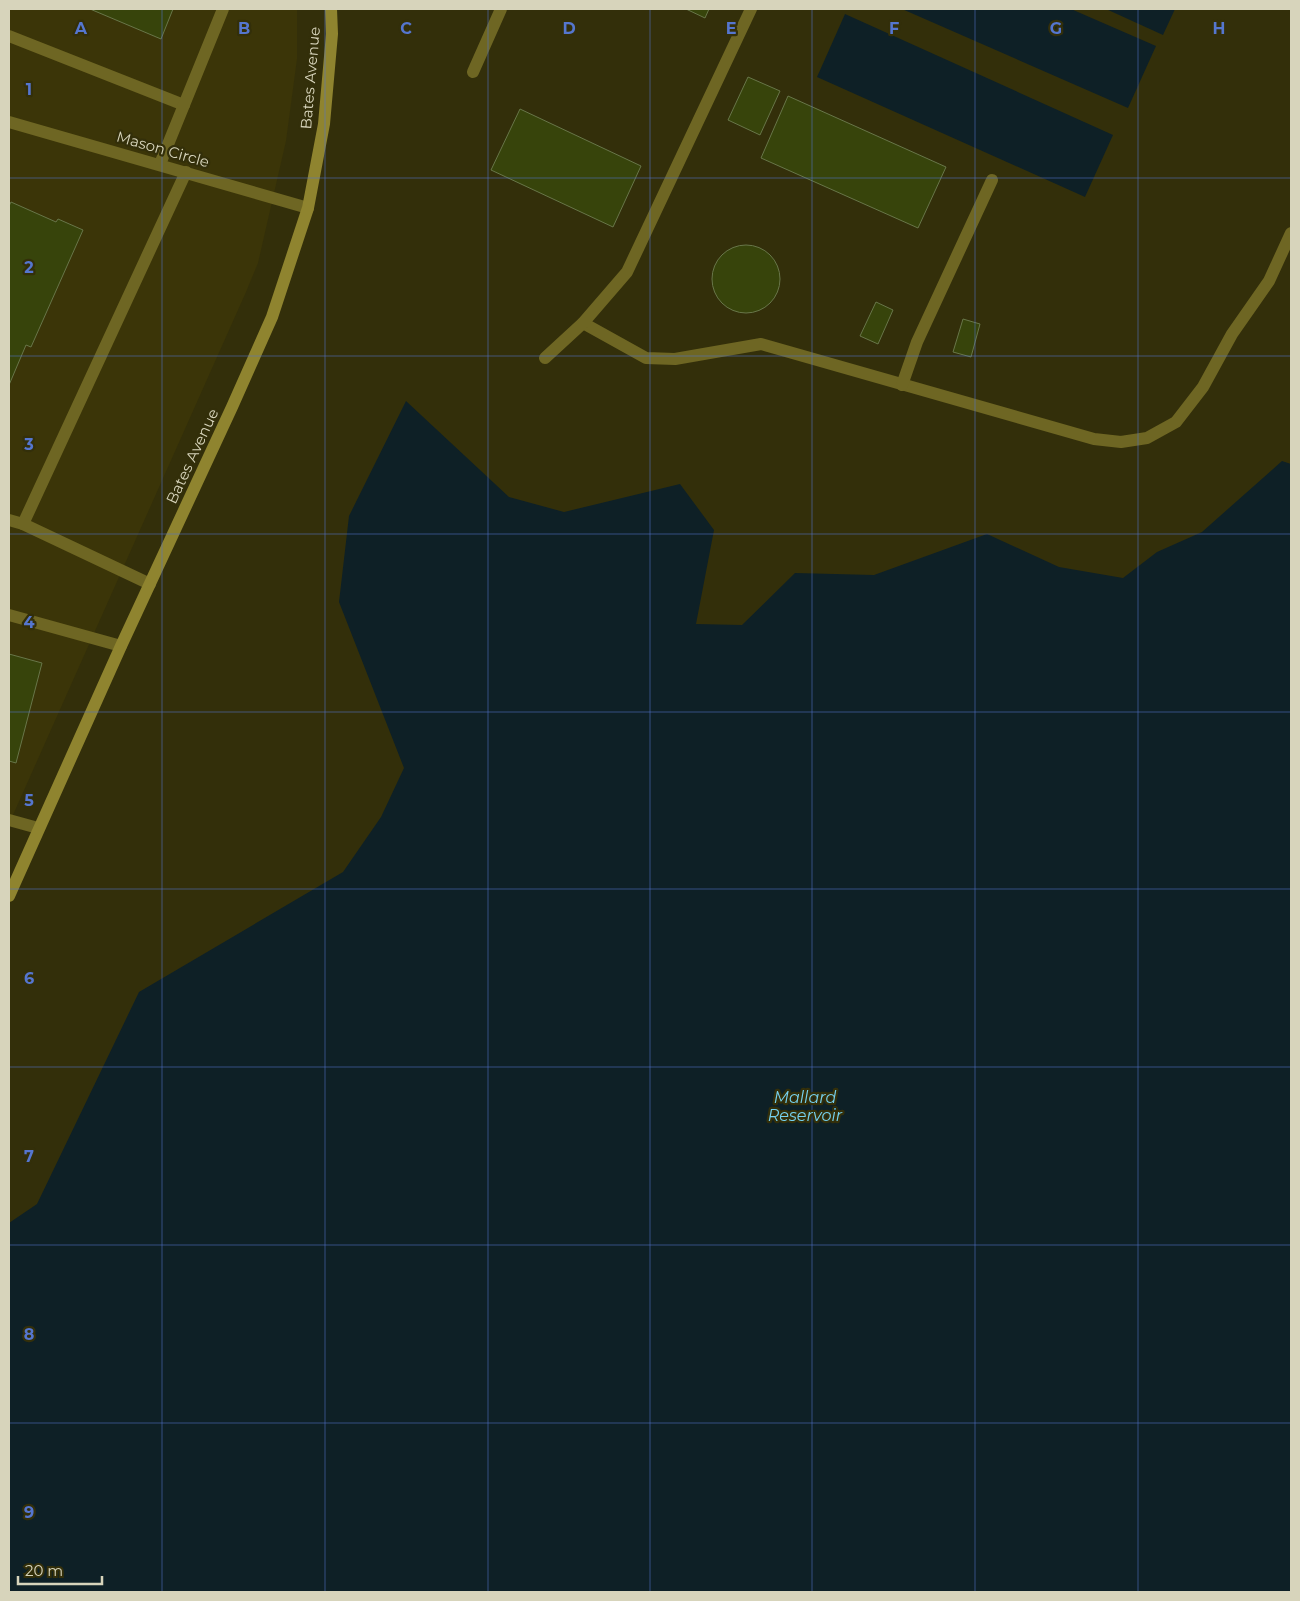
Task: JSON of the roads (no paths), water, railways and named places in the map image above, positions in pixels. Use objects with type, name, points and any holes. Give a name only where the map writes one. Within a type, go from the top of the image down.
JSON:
[{"type":"street","points":[[160,164],[223,9]]},
{"type":"street","name":"Bates Avenue","points":[[9,896],[38,828],[272,316],[308,208],[324,124],[332,34],[331,9]]},
{"type":"street","points":[[473,72],[501,9]]},
{"type":"street","points":[[545,358],[583,323],[627,272],[751,9]]},
{"type":"street","points":[[9,36],[184,105]]},
{"type":"street","name":"Mason Circle","points":[[9,122],[308,208]]},
{"type":"street","points":[[23,524],[186,172]]},
{"type":"street","points":[[902,385],[917,342],[992,180]]},
{"type":"street","points":[[583,323],[646,358],[675,359],[761,344],[1094,439],[1121,442],[1147,438],[1176,422],[1203,388],[1232,334],[1269,281],[1291,233]]},
{"type":"street","points":[[9,520],[23,524],[150,584]]},
{"type":"street","points":[[9,615],[121,646]]},
{"type":"street","points":[[9,820],[38,828]]},
{"type":"water","points":[[902,9],[1071,9],[1156,46],[1128,108]]},
{"type":"water","points":[[1106,9],[1175,9],[1163,35]]},
{"type":"water","points":[[845,14],[1113,135],[1085,197],[817,77]]},
{"type":"water","name":"Mallard Reservoir","points":[[406,401],[509,497],[564,512],[680,484],[714,530],[696,624],[742,625],[795,573],[874,575],[987,534],[1059,567],[1123,578],[1157,552],[1202,532],[1282,461],[1291,464],[1291,1592],[9,1592],[9,1223],[37,1204],[139,992],[343,872],[381,817],[404,768],[339,602],[349,516]]}]
